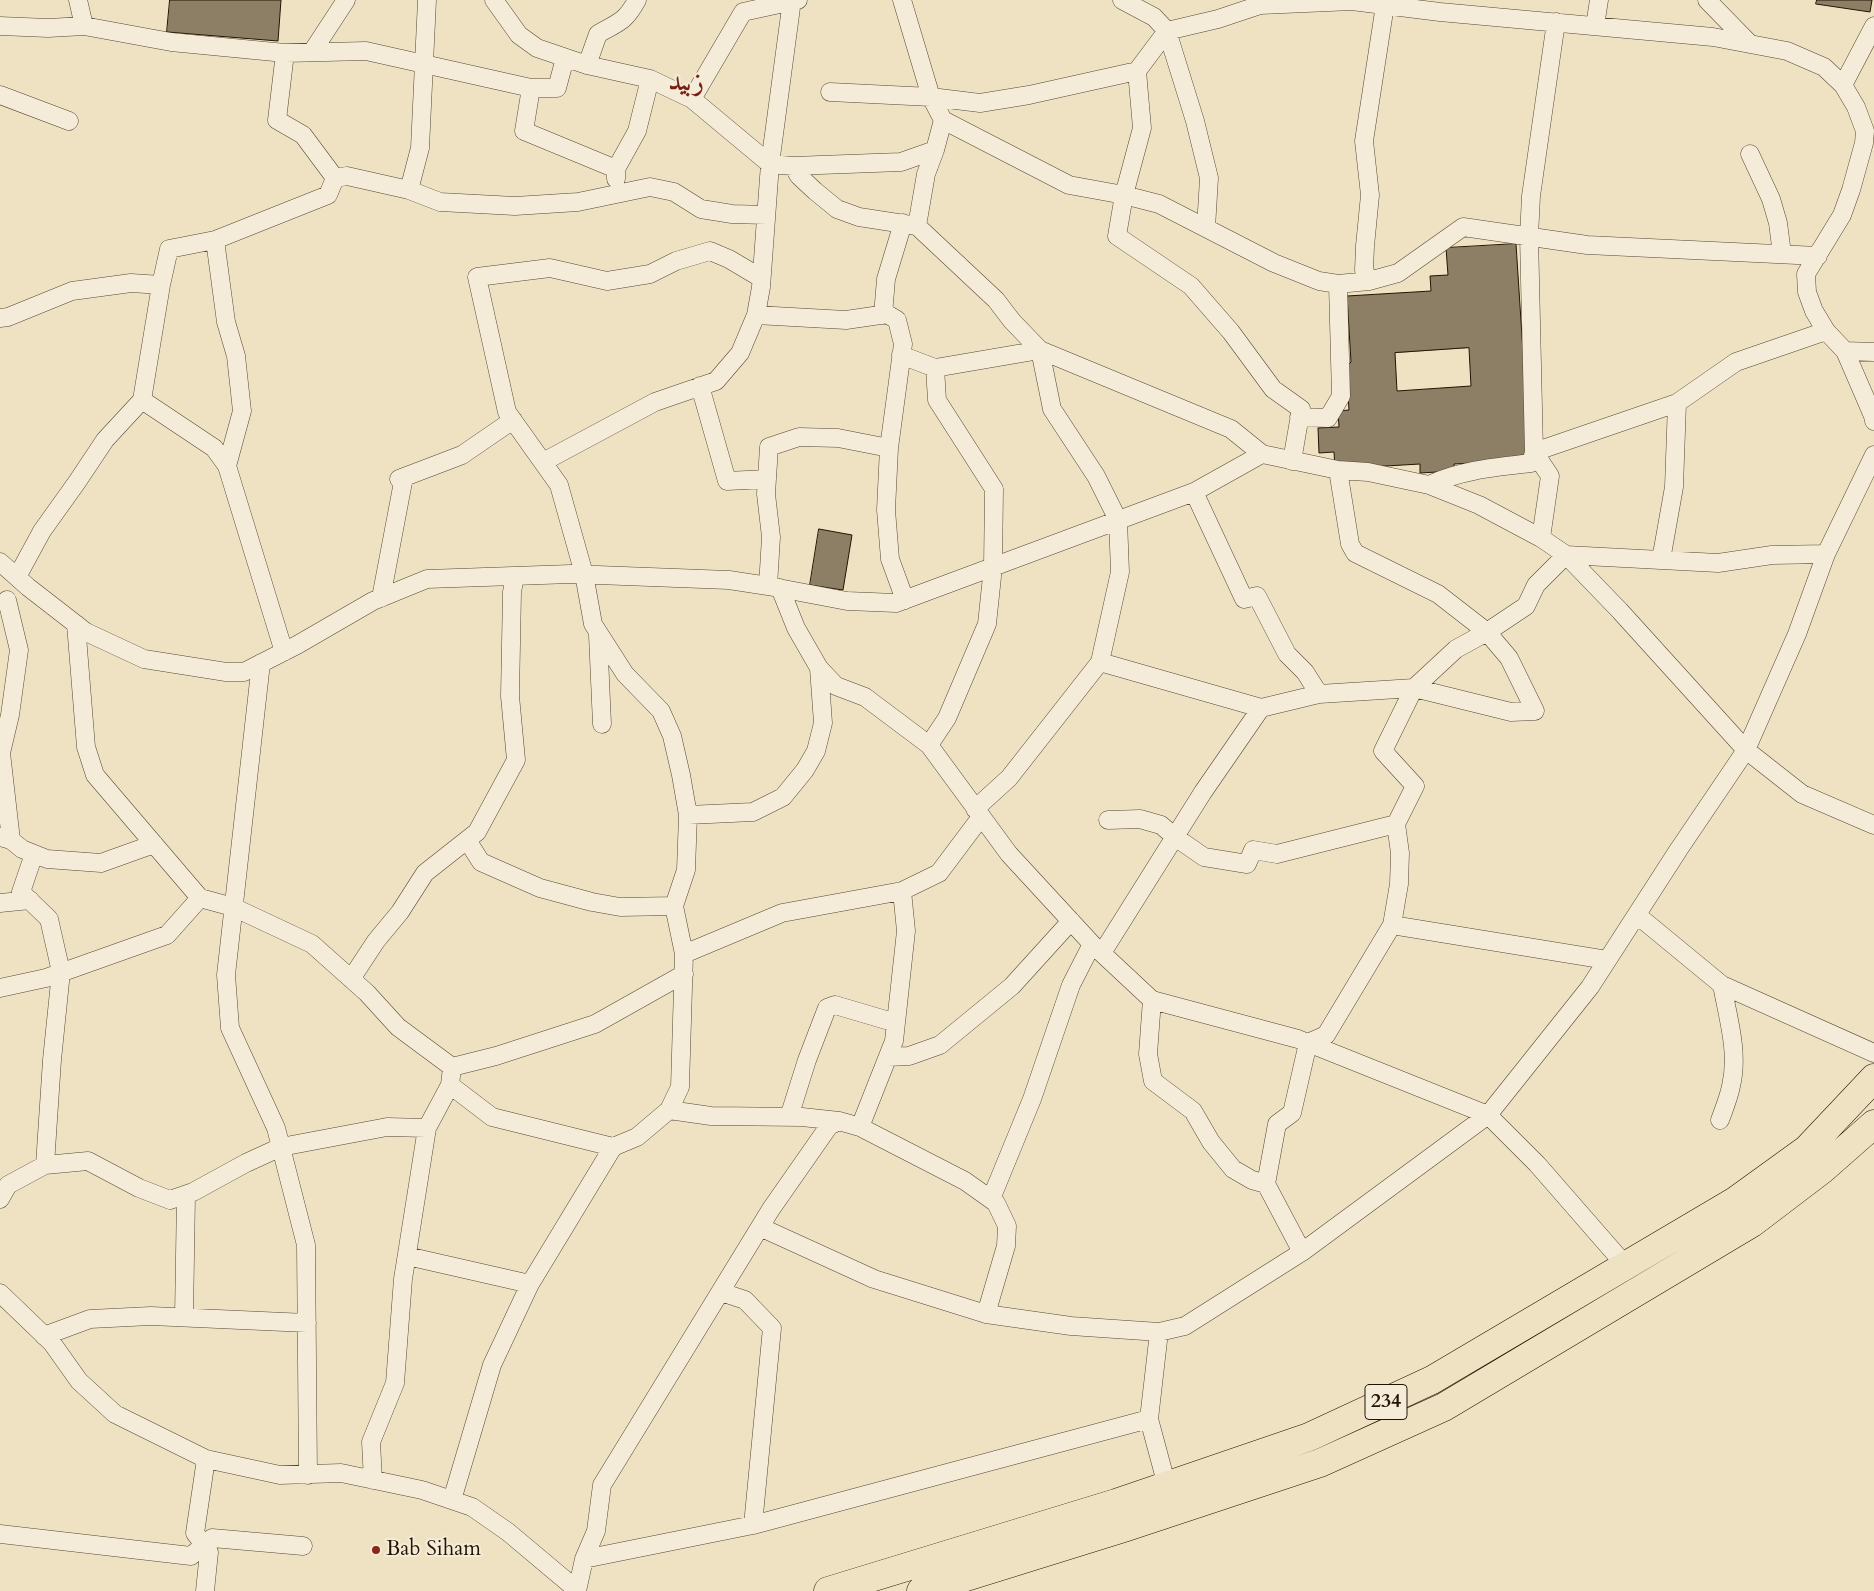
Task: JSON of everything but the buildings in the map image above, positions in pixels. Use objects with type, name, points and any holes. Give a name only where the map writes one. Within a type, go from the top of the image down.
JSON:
[{"type":"main road","name":"234","points":[[828,1591],[918,1565],[1309,1438],[1432,1380],[1735,1201],[1807,1149],[1874,1078]]},
{"type":"main road","name":"234","points":[[921,1591],[1114,1531],[1320,1463],[1444,1407],[1752,1223],[1823,1169],[1874,1124]]},
{"type":"street","points":[[78,0],[84,26]]},
{"type":"street","points":[[312,52],[346,0]]},
{"type":"street","points":[[409,190],[420,148],[427,0]]},
{"type":"street","points":[[494,0],[519,35],[537,48],[587,66],[650,79],[692,99],[770,164],[793,166],[901,162],[935,150]]},
{"type":"street","points":[[587,66],[598,34],[630,14],[637,0]]},
{"type":"street","points":[[543,462],[655,402],[716,381],[740,353],[756,315],[761,278],[770,164],[794,0],[743,12],[692,99]]},
{"type":"street","points":[[902,0],[931,97],[943,120],[1069,185],[1124,195],[1159,204],[1274,263],[1319,281],[1338,284],[1369,281],[1398,273],[1463,227],[1587,244],[1818,256]]},
{"type":"street","points":[[1122,0],[1154,17],[1168,31],[1196,121],[1209,178],[1206,228]]},
{"type":"street","points":[[1595,26],[1599,0]]},
{"type":"street","points":[[1707,0],[1749,43]]},
{"type":"street","points":[[830,92],[931,97],[980,103],[1029,95],[1137,71],[1168,31],[1218,19],[1261,3],[1352,1],[1385,5],[1440,6],[1556,22],[1713,37],[1787,51],[1824,67],[1843,85],[1856,107],[1869,143],[1842,214],[1806,274],[1807,292],[1814,310],[1826,331],[1846,351],[1874,421]]},
{"type":"street","points":[[1369,281],[1364,270],[1370,195],[1364,141],[1385,5]]},
{"type":"street","points":[[1429,485],[1445,477],[1493,467],[1531,463],[1534,452],[1529,236],[1531,196],[1556,22]]},
{"type":"street","points":[[0,26],[48,28],[84,26],[171,42],[286,53],[366,51],[531,88],[557,88],[565,58]]},
{"type":"street","points":[[1843,85],[1874,26]]},
{"type":"street","points":[[286,53],[277,120],[303,135],[335,178]]},
{"type":"street","points":[[1137,71],[1142,128],[1124,195],[1117,236],[1191,286],[1231,332],[1273,389],[1301,408],[1292,461]]},
{"type":"street","points":[[616,194],[616,169],[638,131],[650,79]]},
{"type":"street","points":[[531,88],[524,131],[616,169]]},
{"type":"street","points":[[0,95],[70,120]]},
{"type":"street","points":[[883,315],[886,279],[910,224],[943,120]]},
{"type":"street","points":[[1750,154],[1771,199],[1778,223],[1782,254]]},
{"type":"street","points":[[793,166],[799,176],[838,209],[859,217],[910,224],[996,300],[1012,321],[1040,350],[1231,429],[1262,454],[1338,470],[1368,472],[1429,485],[1479,505],[1541,538],[1566,555],[1620,611],[1746,750],[1802,794],[1874,825]]},
{"type":"street","points":[[335,178],[347,176],[409,190],[440,202],[515,206],[578,202],[650,187],[674,192],[702,209],[732,214],[766,215]]},
{"type":"street","points":[[154,844],[101,863],[47,859],[22,849],[5,839],[0,753],[10,715],[19,650],[3,605],[42,531],[78,482],[105,440],[142,400],[161,285],[169,249],[215,240],[328,196],[335,178]]},
{"type":"street","points":[[215,240],[226,322],[236,356],[242,411],[227,466]]},
{"type":"street","points":[[452,1500],[492,1365],[530,1284],[614,1147],[637,1136],[669,1110],[680,1087],[684,954],[674,906],[686,870],[688,814],[682,775],[672,736],[662,711],[625,674],[593,624],[584,574],[560,485],[507,412],[478,277],[550,268],[607,281],[650,274],[676,262],[710,251],[729,259],[761,278]]},
{"type":"street","points":[[0,318],[8,317],[72,291],[131,283],[161,285]]},
{"type":"street","points":[[1299,417],[1328,418],[1341,396],[1338,284]]},
{"type":"street","points":[[756,315],[846,320],[887,314],[898,320],[903,344],[889,448],[886,510],[890,560],[904,600]]},
{"type":"street","points":[[1534,452],[1677,403],[1736,362],[1826,331]]},
{"type":"street","points":[[901,355],[935,368],[1040,350]]},
{"type":"street","points":[[684,954],[782,913],[902,891],[939,873],[978,813],[1009,778],[1100,662],[1120,572],[1118,520],[1096,476],[1052,409],[1040,350]]},
{"type":"street","points":[[1846,351],[1874,352]]},
{"type":"street","points":[[928,746],[947,718],[987,624],[993,567],[994,489],[937,400],[935,368]]},
{"type":"street","points":[[700,386],[727,481],[766,479]]},
{"type":"street","points":[[142,400],[214,448],[227,466],[284,652]]},
{"type":"street","points":[[1661,560],[1674,487],[1677,403]]},
{"type":"street","points":[[381,598],[403,482],[399,479],[462,455],[513,420]]},
{"type":"street","points":[[889,448],[838,438],[799,437],[769,447],[766,494],[774,587],[818,668],[836,686],[865,697],[928,746],[1009,854],[1097,949],[1152,1000],[1308,1043],[1488,1114],[1537,1164],[1626,1266]]},
{"type":"street","points":[[1534,452],[1550,476],[1541,538]]},
{"type":"street","points":[[0,562],[86,632],[144,659],[226,672],[244,672],[381,598],[427,580],[584,574],[729,580],[848,601],[896,603],[1194,492],[1262,454]]},
{"type":"street","points":[[760,1227],[874,1279],[986,1314],[1071,1326],[1158,1332],[1185,1326],[1302,1252],[1488,1114],[1590,987],[1679,849],[1746,750],[1797,634],[1826,554],[1874,455]]},
{"type":"street","points":[[1100,662],[1261,708],[1318,694],[1414,688],[1511,712],[1535,711],[1509,658],[1487,632],[1438,594],[1355,553],[1350,544],[1338,470]]},
{"type":"street","points":[[1194,492],[1244,599],[1257,596],[1287,654],[1305,672],[1318,694]]},
{"type":"street","points":[[1308,1043],[1326,1035],[1392,925],[1399,884],[1400,853],[1396,824],[1416,786],[1382,751],[1414,688],[1456,649],[1487,632],[1526,606],[1536,585],[1566,555],[1718,562],[1772,555],[1826,554]]},
{"type":"street","points":[[351,979],[376,941],[400,912],[425,873],[477,832],[516,760],[510,696],[512,592],[515,576]]},
{"type":"street","points":[[76,624],[86,746],[95,775],[200,898],[233,907],[312,944],[367,993],[398,1027],[452,1067]]},
{"type":"street","points":[[597,631],[602,724]]},
{"type":"street","points":[[261,664],[226,975],[230,1028],[276,1128],[306,1245],[308,1475]]},
{"type":"street","points":[[688,814],[753,812],[783,797],[805,770],[816,750],[823,723],[818,668]]},
{"type":"street","points":[[991,1199],[1032,1099],[1071,985],[1175,837],[1203,792],[1261,708]]},
{"type":"street","points":[[1108,820],[1140,819],[1161,825],[1175,837],[1204,856],[1247,864],[1253,850],[1277,854],[1396,824]]},
{"type":"street","points":[[467,840],[481,862],[540,888],[592,902],[620,907],[674,906]]},
{"type":"street","points":[[34,854],[21,892],[49,919],[61,972],[52,1060],[45,1164]]},
{"type":"street","points":[[860,1127],[894,1041],[906,931],[902,891]]},
{"type":"street","points":[[0,988],[46,978],[168,935],[200,898]]},
{"type":"street","points":[[0,903],[30,900]]},
{"type":"street","points":[[1637,916],[1722,985],[1874,1053]]},
{"type":"street","points":[[888,1057],[909,1056],[940,1045],[1012,986],[1070,921]]},
{"type":"street","points":[[1392,925],[1608,960]]},
{"type":"street","points":[[452,1067],[496,1056],[595,1024],[684,974]]},
{"type":"street","points":[[1720,1120],[1731,1086],[1733,1061],[1732,1039],[1722,985]]},
{"type":"street","points":[[1152,1000],[1148,1054],[1153,1081],[1193,1111],[1211,1142],[1233,1168],[1252,1180],[1266,1184]]},
{"type":"street","points":[[789,1117],[806,1060],[827,1008],[835,1005],[896,1023]]},
{"type":"street","points":[[1302,1252],[1266,1184],[1277,1124],[1292,1113],[1308,1043]]},
{"type":"street","points":[[373,1480],[370,1442],[395,1383],[403,1279],[427,1128],[450,1085],[452,1067]]},
{"type":"street","points":[[450,1085],[492,1118],[614,1147]]},
{"type":"street","points":[[669,1110],[712,1116],[789,1117],[839,1121],[860,1127],[965,1181],[996,1203],[1007,1226],[1006,1246],[986,1314]]},
{"type":"street","points":[[0,1294],[52,1343],[79,1381],[115,1414],[206,1460],[280,1475],[341,1473],[422,1490],[472,1507],[508,1532],[577,1590],[584,1560],[596,1531],[602,1485],[760,1227],[829,1126],[839,1121]]},
{"type":"street","points":[[0,1199],[8,1185],[45,1164],[88,1161],[139,1188],[170,1200],[186,1195],[281,1147],[387,1127],[427,1128]]},
{"type":"street","points":[[184,1317],[186,1195]]},
{"type":"street","points":[[407,1256],[530,1284]]},
{"type":"street","points":[[721,1292],[745,1300],[772,1328],[753,1525]]},
{"type":"street","points":[[44,1336],[90,1319],[151,1316],[307,1323]]},
{"type":"street","points":[[1158,1332],[1150,1418],[1166,1486]]},
{"type":"street","points":[[584,1560],[753,1525],[1150,1418]]},
{"type":"street","points":[[205,1591],[209,1552],[195,1533],[206,1460]]},
{"type":"street","points":[[0,1534],[191,1556],[212,1538],[303,1546]]},
{"type":"place","name":"Bab Siham","points":[[376,1550]]},
{"type":"district","name":"زبيد","points":[[686,84]]}]
